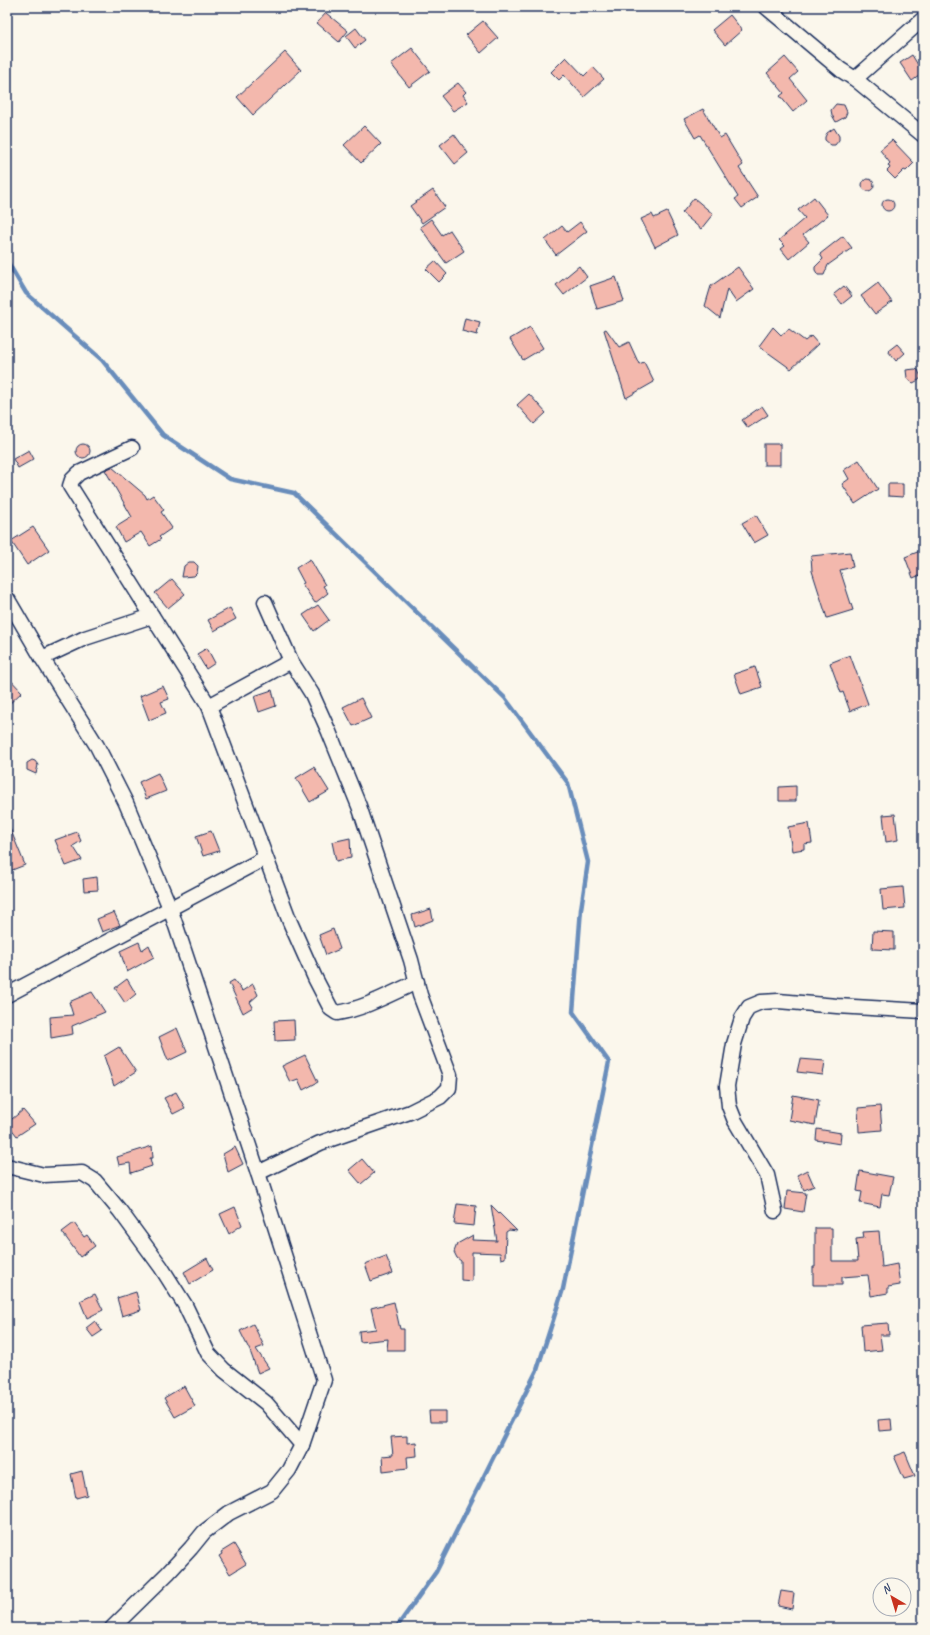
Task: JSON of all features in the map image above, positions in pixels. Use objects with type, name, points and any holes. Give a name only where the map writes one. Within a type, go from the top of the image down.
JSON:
[{"type":"street","points":[[766,7],[841,70],[855,79],[923,135]]},
{"type":"street","points":[[855,79],[923,19]]},
{"type":"street","points":[[132,448],[79,472],[72,480],[70,486],[209,706],[290,922],[315,978],[331,1009],[336,1013],[343,1012],[365,1005],[417,982]]},
{"type":"street","points":[[7,598],[42,658],[97,746],[126,803],[170,908],[258,1173],[324,1380],[302,1445],[289,1470],[272,1491],[229,1513],[204,1532],[177,1563],[112,1628]]},
{"type":"street","points":[[258,1173],[320,1143],[410,1112],[440,1097],[449,1088],[450,1075],[420,995],[411,960],[353,792],[312,694],[291,661],[265,602]]},
{"type":"street","points":[[42,658],[84,638],[152,616]]},
{"type":"street","points":[[209,706],[291,661]]},
{"type":"street","points":[[7,995],[265,858]]},
{"type":"street","points":[[775,1211],[767,1175],[735,1120],[727,1086],[734,1044],[742,1018],[749,1007],[761,1002],[778,1000],[837,1006],[923,1011]]},
{"type":"street","points":[[7,1166],[44,1175],[82,1173],[95,1181],[120,1211],[161,1267],[185,1304],[208,1353],[224,1370],[266,1403],[302,1445]]},
{"type":"building","points":[[326,13],[348,31],[339,42],[317,23]]},
{"type":"building","points":[[730,15],[742,30],[725,45],[712,30]]},
{"type":"building","points":[[483,21],[498,38],[481,53],[466,35]]},
{"type":"building","points":[[356,28],[365,40],[355,48],[346,36]]},
{"type":"building","points":[[412,48],[430,71],[409,87],[391,64]]},
{"type":"building","points":[[285,52],[301,70],[253,115],[237,97]]},
{"type":"building","points":[[912,55],[923,73],[912,81],[900,63]]},
{"type":"building","points":[[566,57],[584,76],[593,67],[604,79],[584,97],[564,75],[559,80],[551,72]]},
{"type":"building","points":[[785,57],[798,72],[790,79],[807,100],[793,112],[780,96],[784,93],[767,73]]},
{"type":"building","points":[[458,83],[466,92],[463,95],[468,102],[453,111],[441,96]]},
{"type":"building","points":[[836,104],[844,105],[847,112],[845,117],[836,122],[831,110]]},
{"type":"building","points":[[703,109],[720,138],[725,135],[743,165],[739,168],[758,197],[742,208],[735,199],[738,197],[700,135],[695,138],[684,119]]},
{"type":"building","points":[[364,126],[381,144],[361,163],[344,145]]},
{"type":"building","points":[[834,128],[839,136],[839,140],[835,145],[831,145],[825,140],[825,137],[827,133]]},
{"type":"building","points":[[454,134],[468,153],[455,164],[440,145]]},
{"type":"building","points":[[892,140],[914,163],[895,179],[887,171],[890,168],[888,165],[890,163],[880,150]]},
{"type":"building","points":[[866,179],[870,179],[874,185],[870,191],[866,191],[862,187],[862,183]]},
{"type":"building","points":[[433,190],[445,207],[422,223],[410,206]]},
{"type":"building","points":[[814,197],[828,215],[803,235],[809,242],[789,259],[781,249],[785,246],[779,240],[805,218],[798,210]]},
{"type":"building","points":[[694,198],[713,214],[701,229],[682,213]]},
{"type":"building","points":[[890,199],[893,200],[893,210],[886,211],[883,210],[882,203],[883,200]]},
{"type":"building","points":[[667,212],[678,235],[655,247],[641,219],[652,214],[654,218]]},
{"type":"building","points":[[431,219],[442,235],[450,230],[464,251],[446,263],[420,227]]},
{"type":"building","points":[[580,222],[587,231],[556,255],[545,240],[562,226],[567,232]]},
{"type":"building","points":[[843,236],[852,248],[828,265],[824,275],[818,275],[815,267],[823,259],[820,254]]},
{"type":"building","points":[[435,261],[447,274],[439,282],[426,269]]},
{"type":"building","points":[[579,266],[587,277],[564,295],[556,285]]},
{"type":"building","points":[[738,267],[754,289],[736,302],[727,289],[720,318],[705,306],[711,286]]},
{"type":"building","points":[[616,277],[624,301],[597,309],[590,286]]},
{"type":"building","points":[[878,283],[892,302],[875,314],[861,296]]},
{"type":"building","points":[[844,286],[852,296],[842,304],[834,294]]},
{"type":"building","points":[[465,318],[480,322],[477,335],[462,331]]},
{"type":"building","points":[[530,327],[543,348],[523,360],[510,339]]},
{"type":"building","points":[[773,327],[781,335],[789,329],[805,341],[811,336],[818,344],[791,369],[759,346]]},
{"type":"building","points":[[606,329],[619,347],[629,342],[639,364],[644,362],[654,382],[626,398],[604,330]]},
{"type":"building","points":[[897,344],[905,353],[896,361],[888,351]]},
{"type":"building","points":[[906,370],[918,370],[921,377],[913,383],[907,378]]},
{"type":"building","points":[[529,394],[546,413],[534,424],[517,405]]},
{"type":"building","points":[[762,406],[768,415],[748,428],[742,420]]},
{"type":"building","points":[[83,444],[88,446],[90,451],[88,456],[83,458],[78,456],[76,451],[78,446]]},
{"type":"building","points":[[764,444],[780,444],[780,465],[764,465]]},
{"type":"building","points":[[29,450],[34,459],[18,468],[13,459]]},
{"type":"building","points":[[859,460],[878,489],[855,504],[842,484],[849,479],[844,470]]},
{"type":"building","points":[[112,467],[145,495],[147,499],[153,495],[164,510],[161,512],[172,528],[159,537],[161,539],[150,546],[141,532],[124,542],[116,527],[132,517],[105,470]]},
{"type":"building","points":[[888,484],[903,484],[903,497],[888,496]]},
{"type":"building","points":[[756,515],[768,535],[754,543],[742,523]]},
{"type":"building","points":[[33,527],[49,550],[27,565],[11,541]]},
{"type":"building","points":[[920,551],[923,558],[923,574],[913,578],[905,557]]},
{"type":"building","points":[[850,552],[853,567],[840,570],[853,610],[827,618],[812,571],[811,556]]},
{"type":"building","points":[[310,559],[328,593],[315,603],[302,584],[304,583],[296,568]]},
{"type":"building","points":[[189,562],[194,562],[198,566],[197,573],[194,576],[182,577],[184,566]]},
{"type":"building","points":[[172,579],[185,594],[168,608],[155,593]]},
{"type":"building","points":[[318,605],[329,620],[314,631],[303,615]]},
{"type":"building","points":[[230,608],[236,619],[214,631],[208,620]]},
{"type":"building","points":[[207,648],[215,663],[206,669],[197,654]]},
{"type":"building","points":[[850,655],[868,704],[850,711],[843,692],[841,693],[830,663]]},
{"type":"building","points":[[755,667],[762,687],[741,694],[734,674]]},
{"type":"building","points":[[7,676],[22,692],[7,706]]},
{"type":"building","points":[[163,686],[169,699],[161,702],[166,713],[149,720],[140,696]]},
{"type":"building","points":[[272,690],[276,706],[259,712],[254,696]]},
{"type":"building","points":[[361,698],[371,718],[353,726],[343,707]]},
{"type":"building","points":[[32,760],[38,765],[36,774],[27,770],[27,763]]},
{"type":"building","points":[[314,767],[329,791],[310,802],[296,778]]},
{"type":"building","points":[[158,773],[166,791],[146,799],[139,782]]},
{"type":"building","points":[[796,786],[796,801],[779,801],[779,787]]},
{"type":"building","points":[[895,814],[898,840],[886,842],[883,815]]},
{"type":"building","points":[[7,821],[25,865],[7,872]]},
{"type":"building","points":[[809,823],[812,843],[804,844],[804,849],[792,851],[788,827]]},
{"type":"building","points":[[211,831],[219,851],[203,856],[196,836]]},
{"type":"building","points":[[77,832],[81,841],[73,846],[82,860],[66,866],[55,840]]},
{"type":"building","points":[[350,838],[351,858],[336,861],[332,842]]},
{"type":"building","points":[[97,877],[98,890],[84,891],[83,879]]},
{"type":"building","points":[[903,887],[905,908],[883,910],[881,889]]},
{"type":"building","points":[[431,909],[433,920],[415,927],[412,915]]},
{"type":"building","points":[[114,912],[120,925],[102,932],[97,919]]},
{"type":"building","points":[[333,929],[340,949],[326,955],[319,935]]},
{"type":"building","points":[[873,931],[894,932],[894,950],[872,949]]},
{"type":"building","points":[[139,942],[142,950],[149,945],[154,957],[127,972],[120,951]]},
{"type":"building","points":[[127,979],[136,994],[125,1003],[115,988]]},
{"type":"building","points":[[234,980],[242,991],[253,984],[258,995],[250,1002],[253,1007],[243,1013],[229,983]]},
{"type":"building","points":[[92,992],[105,1012],[72,1026],[73,1034],[51,1038],[50,1017],[73,1015],[69,1002]]},
{"type":"building","points":[[294,1020],[295,1040],[275,1041],[274,1021]]},
{"type":"building","points":[[177,1028],[187,1052],[168,1061],[159,1037]]},
{"type":"building","points":[[119,1047],[136,1072],[114,1086],[104,1056]]},
{"type":"building","points":[[305,1055],[318,1082],[303,1090],[298,1079],[290,1082],[282,1066]]},
{"type":"building","points":[[800,1059],[825,1061],[823,1075],[797,1072]]},
{"type":"building","points":[[176,1092],[185,1108],[173,1114],[164,1098]]},
{"type":"building","points":[[793,1095],[819,1100],[815,1125],[789,1120]]},
{"type":"building","points":[[880,1106],[882,1130],[859,1132],[858,1108]]},
{"type":"building","points":[[23,1110],[35,1124],[17,1136],[7,1123]]},
{"type":"building","points":[[817,1129],[841,1133],[840,1144],[816,1140]]},
{"type":"building","points":[[152,1146],[153,1158],[150,1158],[152,1166],[131,1173],[130,1163],[119,1165],[117,1157]]},
{"type":"building","points":[[235,1147],[243,1164],[228,1172],[223,1154]]},
{"type":"building","points":[[362,1159],[374,1173],[361,1184],[349,1170]]},
{"type":"building","points":[[807,1170],[814,1186],[804,1190],[797,1175]]},
{"type":"building","points":[[860,1171],[893,1177],[889,1195],[882,1194],[880,1207],[860,1203],[862,1192],[857,1191]]},
{"type":"building","points":[[787,1191],[806,1193],[803,1212],[785,1209]]},
{"type":"building","points":[[457,1204],[476,1206],[474,1226],[454,1224]]},
{"type":"building","points":[[491,1205],[517,1231],[509,1230],[506,1232],[505,1258],[501,1259],[500,1253],[472,1252],[472,1281],[461,1280],[461,1261],[457,1258],[454,1252],[457,1244],[473,1235],[472,1240],[497,1241]]},
{"type":"building","points":[[235,1207],[242,1225],[229,1234],[220,1214]]},
{"type":"building","points":[[74,1223],[84,1237],[87,1235],[95,1246],[80,1257],[62,1232]]},
{"type":"building","points":[[815,1228],[832,1228],[832,1261],[858,1261],[856,1239],[864,1238],[863,1232],[879,1231],[882,1267],[897,1264],[900,1285],[888,1287],[888,1293],[871,1296],[868,1275],[842,1277],[842,1285],[813,1285],[813,1267],[815,1267]]},
{"type":"building","points":[[386,1256],[393,1273],[371,1281],[365,1264]]},
{"type":"building","points":[[207,1258],[213,1270],[190,1284],[184,1272]]},
{"type":"building","points":[[136,1292],[141,1310],[122,1316],[117,1298]]},
{"type":"building","points":[[95,1294],[103,1310],[87,1318],[80,1301]]},
{"type":"building","points":[[394,1302],[400,1329],[404,1329],[404,1350],[387,1350],[388,1339],[360,1342],[359,1331],[376,1329],[371,1308]]},
{"type":"building","points":[[95,1321],[102,1331],[93,1337],[86,1328]]},
{"type":"building","points":[[888,1323],[889,1335],[880,1335],[882,1350],[863,1352],[861,1325]]},
{"type":"building","points":[[253,1324],[264,1346],[256,1349],[269,1368],[258,1373],[250,1351],[240,1331]]},
{"type":"building","points":[[184,1386],[195,1406],[175,1417],[164,1398]]},
{"type":"building","points":[[429,1411],[445,1411],[445,1422],[430,1422]]},
{"type":"building","points":[[891,1419],[892,1430],[879,1431],[878,1420]]},
{"type":"building","points":[[407,1436],[407,1443],[416,1442],[417,1456],[407,1457],[408,1468],[383,1471],[382,1456],[393,1455],[391,1437]]},
{"type":"building","points":[[905,1452],[915,1476],[904,1479],[894,1456]]},
{"type":"building","points":[[82,1471],[87,1495],[76,1498],[71,1474]]},
{"type":"building","points":[[234,1544],[246,1564],[230,1574],[219,1556],[222,1554],[221,1552]]},
{"type":"building","points":[[781,1591],[794,1593],[792,1609],[778,1606]]},
{"type":"waterway","points":[[7,261],[26,293],[102,360],[163,435],[230,479],[294,493],[505,698],[568,783],[588,862],[581,909],[573,1012],[609,1062],[563,1289],[537,1370],[436,1572],[396,1628]]}]
